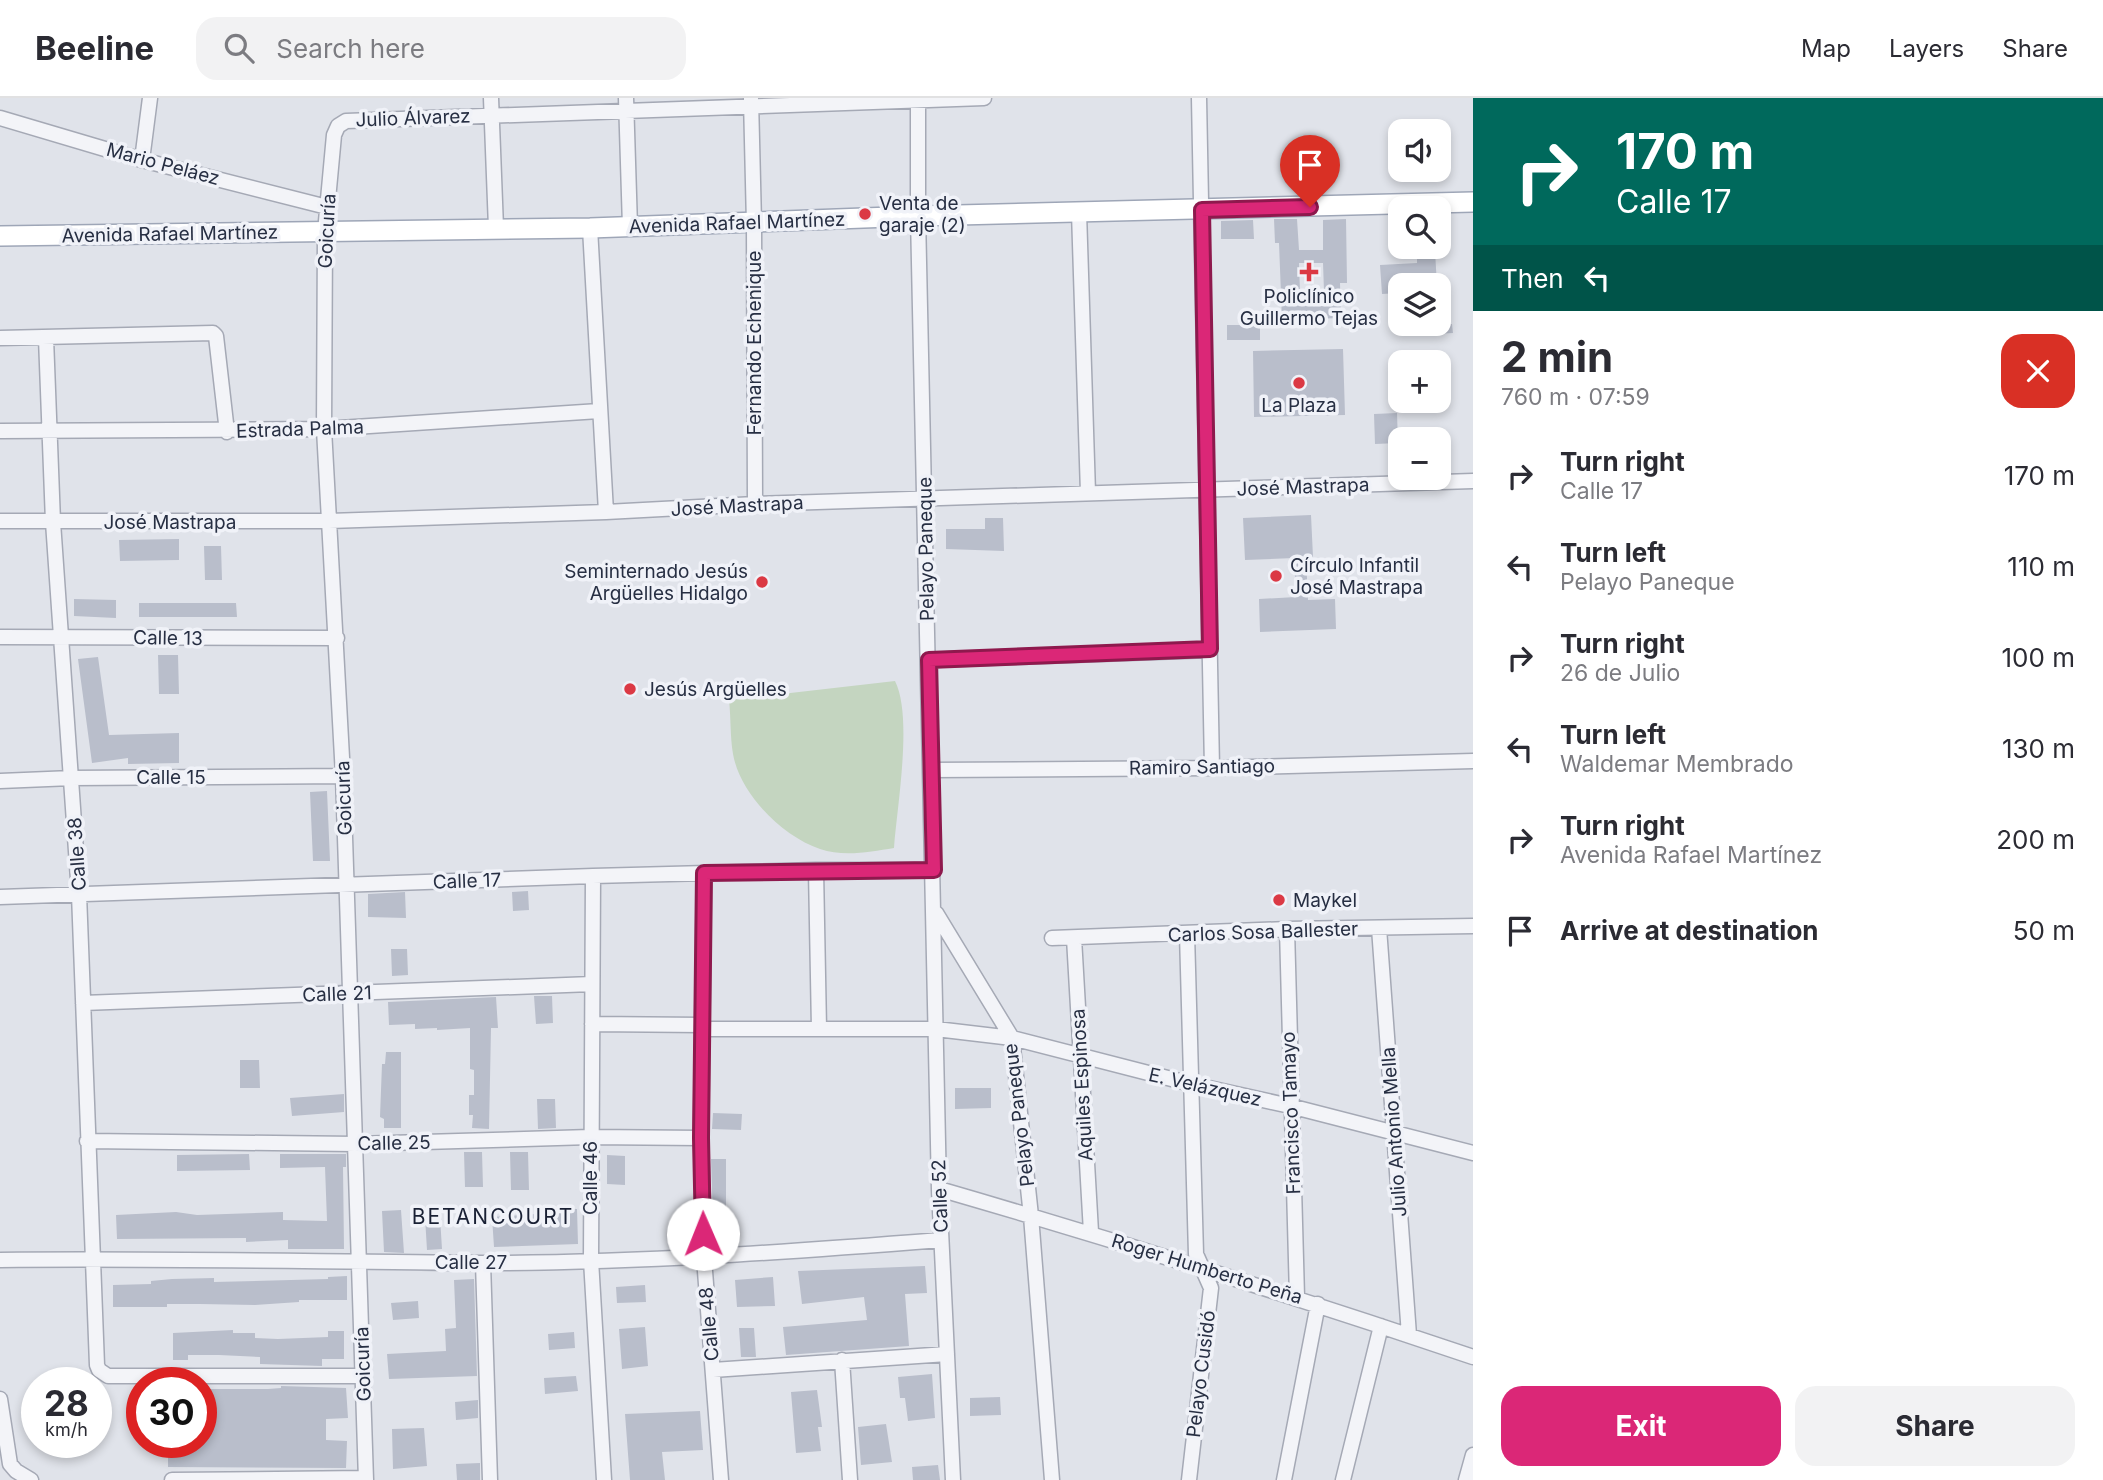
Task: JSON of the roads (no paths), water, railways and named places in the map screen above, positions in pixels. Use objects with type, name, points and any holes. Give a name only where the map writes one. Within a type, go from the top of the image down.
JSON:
[{"type":"main road","name":"Avenida Rafael Martínez","points":[[0,236],[590,228],[918,216],[1473,202]]},
{"type":"street","points":[[142,160],[150,98]]},
{"type":"street","points":[[491,98],[496,228]]},
{"type":"street","name":"Julio Álvarez","points":[[346,121],[492,115],[626,105],[984,98]]},
{"type":"street","points":[[1199,98],[1212,768]]},
{"type":"street","name":"Pelayo Paneque","points":[[918,99],[918,216],[935,911],[1012,1038],[1031,1216],[1052,1480]]},
{"type":"street","name":"Fernando Echenique","points":[[751,102],[755,504]]},
{"type":"street","points":[[626,105],[630,227]]},
{"type":"street","name":"Mario Peláez","points":[[0,118],[142,160],[327,207]]},
{"type":"street","name":"Goicuría","points":[[346,121],[338,126],[334,135],[325,232],[324,429],[343,776],[366,1479]]},
{"type":"street","points":[[1079,212],[1088,493]]},
{"type":"street","points":[[590,228],[606,512]]},
{"type":"street","points":[[0,338],[205,332],[216,336],[226,432]]},
{"type":"street","name":"Calle 38","points":[[46,338],[53,522],[79,894],[97,1365],[99,1370],[108,1376],[363,1376]]},
{"type":"street","name":"Estrada Palma","points":[[0,431],[226,432],[324,429],[599,411]]},
{"type":"street","name":"José Mastrapa","points":[[0,521],[329,521],[755,504],[1473,481]]},
{"type":"street","name":"Calle 13","points":[[0,637],[337,638]]},
{"type":"street","points":[[929,660],[1210,649]]},
{"type":"street","name":"Ramiro Santiago","points":[[931,770],[1212,768],[1473,761]]},
{"type":"street","name":"Calle 15","points":[[0,781],[343,776]]},
{"type":"street","points":[[816,870],[818,1029]]},
{"type":"street","name":"Calle 17","points":[[0,897],[593,876],[934,870]]},
{"type":"street","name":"Calle 48","points":[[704,873],[701,1138],[704,1258],[720,1480]]},
{"type":"street","name":"Calle 46","points":[[593,876],[591,1260],[604,1480]]},
{"type":"street","name":"Calle 52","points":[[935,911],[939,1189],[953,1480]]},
{"type":"street","name":"Carlos Sosa Ballester","points":[[1052,938],[1287,929],[1473,926]]},
{"type":"street","name":"Julio Antonio Mella","points":[[1379,928],[1409,1335]]},
{"type":"street","name":"Francisco Tamayo","points":[[1287,929],[1297,1297]]},
{"type":"street","name":"Pelayo Cusidó","points":[[1187,934],[1196,1254],[1211,1288],[1189,1480]]},
{"type":"street","name":"Aquiles Espinosa","points":[[1074,938],[1091,1232]]},
{"type":"street","name":"Calle 21","points":[[83,1003],[592,984]]},
{"type":"street","name":"E. Velázquez","points":[[592,1024],[936,1029],[1012,1038],[1080,1057],[1394,1131],[1473,1153]]},
{"type":"street","name":"Calle 25","points":[[87,1141],[355,1144],[590,1137],[701,1138]]},
{"type":"street","name":"Roger Humberto Peña","points":[[939,1189],[1091,1232],[1297,1297],[1473,1357]]},
{"type":"street","name":"Calle 27","points":[[0,1261],[93,1259],[483,1262],[704,1258],[942,1240]]},
{"type":"street","points":[[483,1262],[490,1480]]},
{"type":"street","points":[[1284,1480],[1318,1304]]},
{"type":"street","points":[[1343,1480],[1381,1326]]},
{"type":"street","points":[[713,1370],[947,1354]]},
{"type":"street","points":[[842,1360],[850,1480]]},
{"type":"street","points":[[0,1399],[10,1464],[31,1480]]},
{"type":"street","points":[[1466,1480],[1473,1455]]},
{"type":"street","points":[[172,1480],[366,1479]]},
{"type":"place","name":"Venta de garaje (2)","points":[[865,214]]},
{"type":"place","name":"Policlínico Guillermo Tejas","points":[[1309,272]]},
{"type":"place","name":"La Plaza","points":[[1299,383]]},
{"type":"place","name":"Círculo Infantil José Mastrapa","points":[[1276,576]]},
{"type":"place","name":"Seminternado Jesús Argüelles Hidalgo","points":[[762,582]]},
{"type":"place","name":"Jesús Argüelles","points":[[630,689]]},
{"type":"place","name":"Maykel","points":[[1279,900]]},
{"type":"district","name":"BETANCOURT","points":[[493,1216]]}]
